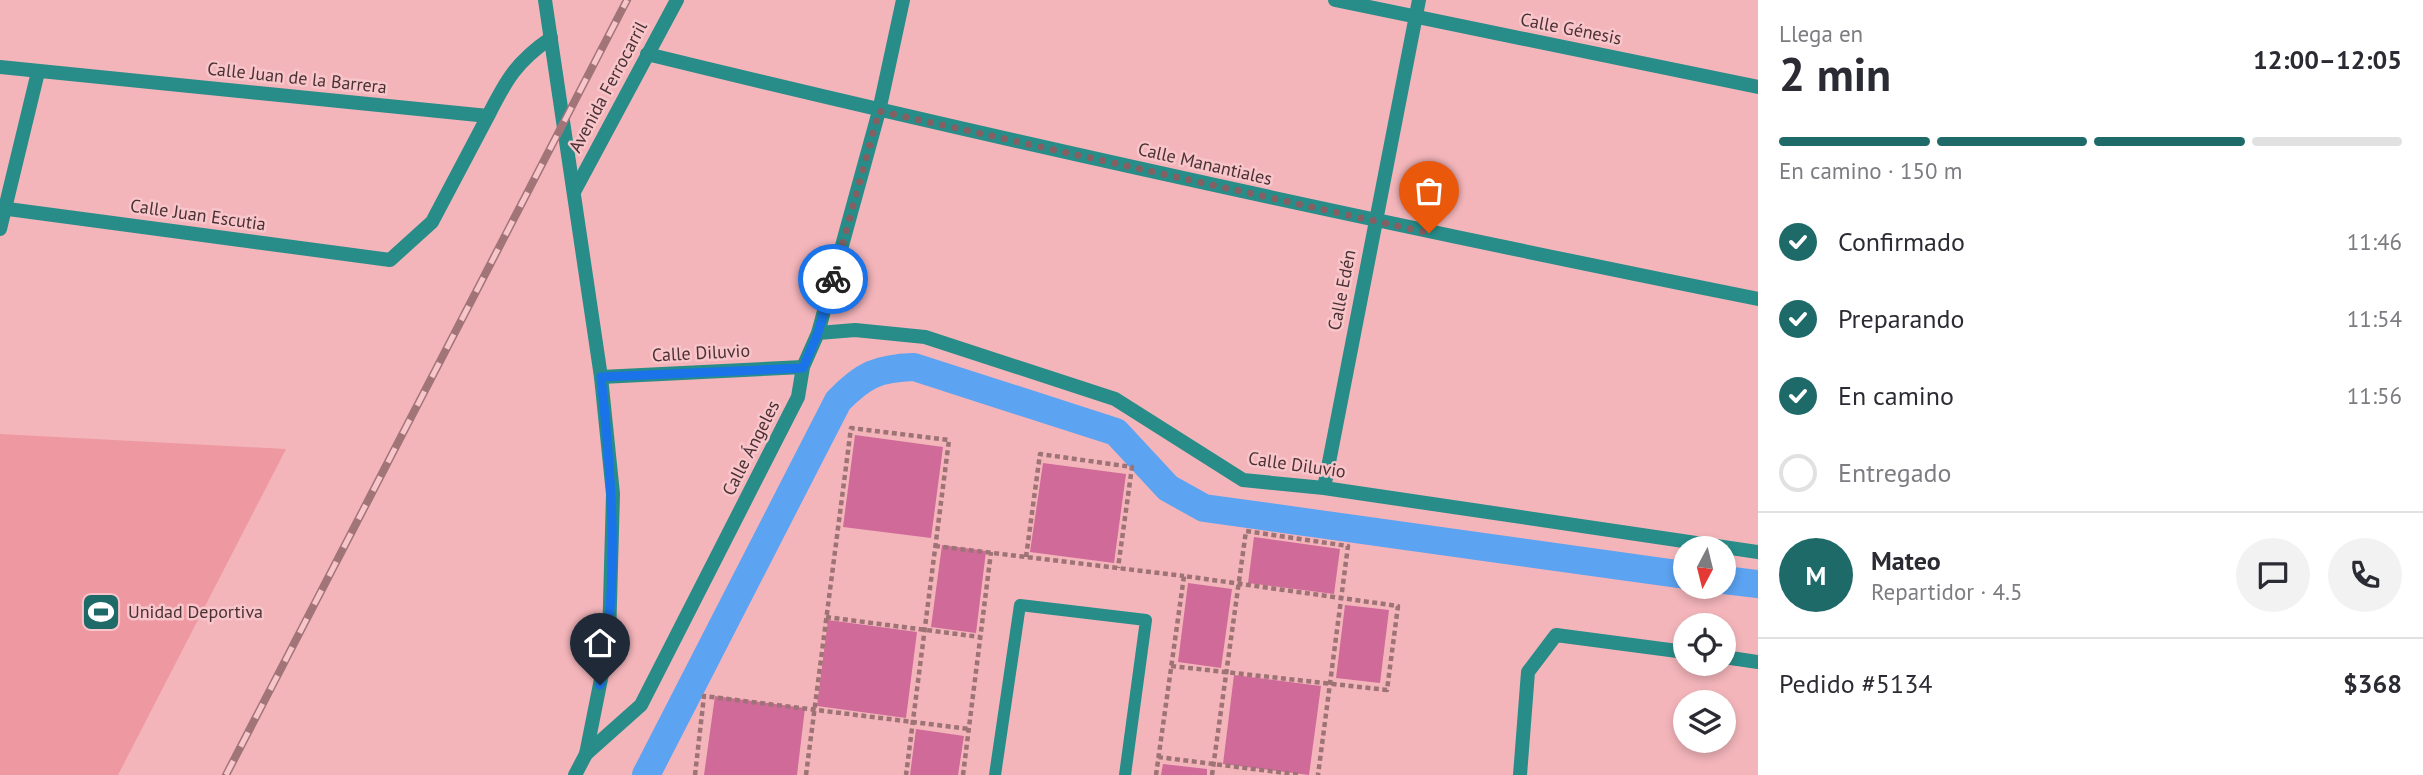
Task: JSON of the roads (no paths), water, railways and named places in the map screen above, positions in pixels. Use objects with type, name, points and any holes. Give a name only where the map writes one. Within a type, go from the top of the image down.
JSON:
[{"type":"street","points":[[545,0],[601,377],[614,494],[609,639],[586,754],[575,775]]},
{"type":"street","name":"Avenida Ferrocarril","points":[[574,192],[677,0]]},
{"type":"street","name":"Calle Ángeles","points":[[586,754],[641,705],[798,397],[803,368],[818,333],[879,111],[903,0]]},
{"type":"street","name":"Calle Génesis","points":[[1335,0],[1758,87]]},
{"type":"street","name":"Calle Edén","points":[[1324,488],[1419,0]]},
{"type":"street","points":[[488,116],[510,73],[528,53],[551,38]]},
{"type":"street","name":"Calle Manantiales","points":[[647,54],[879,111],[1374,222],[1758,299]]},
{"type":"street","name":"Calle Juan de la Barrera","points":[[0,67],[488,116]]},
{"type":"street","points":[[0,229],[2,208],[38,72]]},
{"type":"street","name":"Calle Juan Escutia","points":[[2,208],[390,260],[432,222],[488,116]]},
{"type":"street","name":"Calle Diluvio","points":[[818,333],[855,330],[925,337],[1115,399],[1243,480],[1324,488],[1758,552]]},
{"type":"street","name":"Calle Diluvio","points":[[601,377],[803,368]]},
{"type":"street","points":[[1520,775],[1528,672],[1556,635],[1673,650]]},
{"type":"street","points":[[1736,659],[1758,662]]},
{"type":"lane","points":[[995,775],[1020,605],[1146,620],[1125,775]]},
{"type":"waterway","points":[[646,775],[838,401],[864,379],[890,369],[914,367],[1116,432],[1168,488],[1204,508],[1673,573]]},
{"type":"waterway","points":[[1736,581],[1758,584]]},
{"type":"railway","points":[[226,775],[627,0]]},
{"type":"place","name":"Unidad Deportiva","points":[[101,612]]}]
